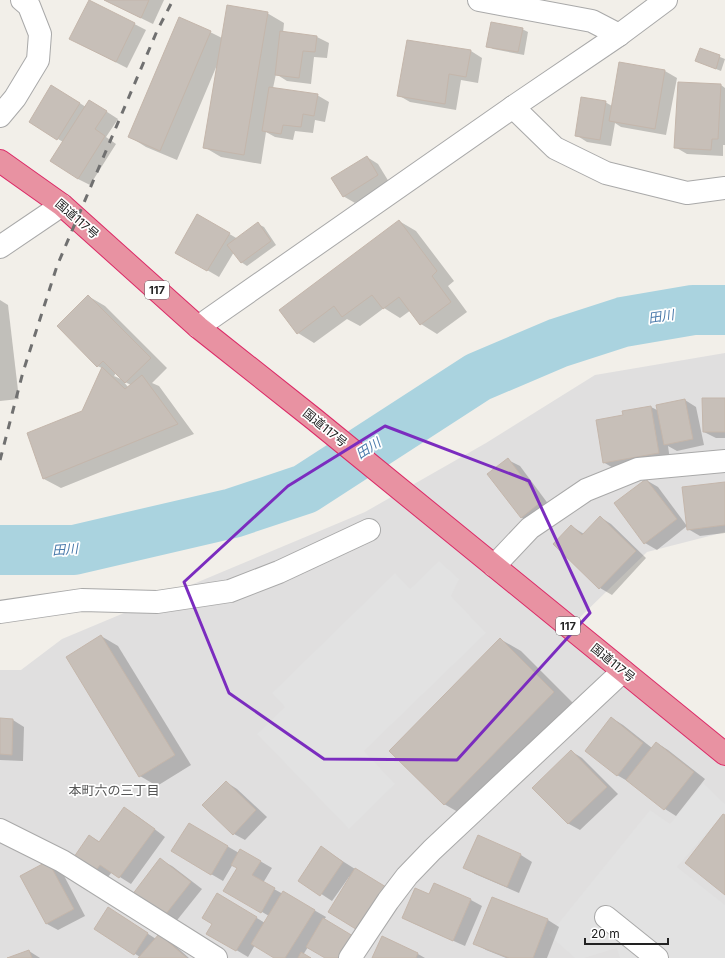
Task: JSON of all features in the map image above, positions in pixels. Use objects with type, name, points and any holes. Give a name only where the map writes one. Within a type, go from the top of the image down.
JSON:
[{"type":"highway","name":"国道117号","points":[[0,161],[62,205],[198,327],[314,419],[725,754]]},
{"type":"street","points":[[0,116],[15,98],[38,60],[40,34],[29,6],[22,0]]},
{"type":"street","points":[[479,0],[592,21],[619,35]]},
{"type":"street","points":[[198,327],[513,107],[619,35],[666,0]]},
{"type":"street","points":[[513,107],[555,148],[606,173],[687,193],[725,188]]},
{"type":"street","points":[[0,248],[62,205]]},
{"type":"street","points":[[494,566],[530,528],[586,490],[638,469],[725,461]]},
{"type":"street","points":[[0,612],[82,600],[157,602],[230,591],[279,572],[369,530]]},
{"type":"street","points":[[350,958],[388,901],[407,876],[432,850],[623,671]]},
{"type":"street","points":[[0,830],[62,860],[216,958]]},
{"type":"street","points":[[606,917],[657,958]]},
{"type":"highlighted area","points":[[385,426],[529,481],[590,613],[457,760],[324,759],[229,693],[184,582],[288,486]]},
{"type":"shaded area","points":[[725,353],[725,532],[647,552],[570,627],[725,754],[725,958],[0,958],[0,670],[21,670],[62,639],[365,512],[486,443],[595,375]]},
{"type":"shaded area","points":[[439,561],[459,579],[451,596],[486,633],[364,751],[395,784],[349,829],[257,734],[285,707],[272,693],[395,573],[410,589]]},
{"type":"shaded area","points":[[703,783],[725,804],[725,812],[677,867],[725,905],[725,958],[620,958],[617,948],[584,958],[575,958],[549,935],[650,810],[670,824]]},
{"type":"building","points":[[89,0],[135,23],[116,62],[69,39]]},
{"type":"building","points":[[104,0],[149,0],[141,18]]},
{"type":"building","points":[[227,5],[268,12],[244,155],[203,148]]},
{"type":"building","points":[[179,17],[211,31],[160,151],[128,137]]},
{"type":"building","points":[[491,22],[523,28],[518,52],[486,47]]},
{"type":"building","points":[[280,31],[317,36],[315,52],[303,51],[299,78],[275,75]]},
{"type":"building","points":[[407,40],[471,50],[466,77],[449,74],[445,104],[397,96]]},
{"type":"building","points":[[700,48],[720,55],[716,69],[695,61]]},
{"type":"building","points":[[619,62],[665,70],[655,129],[609,121]]},
{"type":"building","points":[[678,82],[721,84],[718,139],[712,139],[711,150],[674,148]]},
{"type":"building","points":[[51,85],[80,103],[57,140],[29,122]]},
{"type":"building","points":[[269,87],[318,94],[314,116],[303,114],[301,127],[283,125],[281,134],[262,131]]},
{"type":"building","points":[[581,97],[606,101],[600,140],[575,136]]},
{"type":"building","points":[[89,100],[107,111],[95,129],[105,136],[78,179],[50,161]]},
{"type":"building","points":[[367,156],[378,175],[343,197],[331,178]]},
{"type":"building","points":[[197,214],[230,233],[207,271],[175,253]]},
{"type":"building","points":[[399,220],[437,271],[432,276],[451,302],[420,325],[399,297],[383,309],[372,295],[342,317],[334,306],[297,334],[279,310]]},
{"type":"building","points":[[258,222],[271,241],[241,263],[227,245]]},
{"type":"building","points":[[88,295],[151,358],[125,383],[103,361],[97,367],[57,326]]},
{"type":"building","points":[[102,367],[125,389],[142,375],[178,424],[43,479],[27,433],[82,411]]},
{"type":"building","points":[[702,398],[725,398],[725,432],[703,432]]},
{"type":"building","points":[[685,399],[693,439],[664,445],[656,405]]},
{"type":"building","points":[[651,406],[659,453],[603,463],[596,420],[623,415],[622,411]]},
{"type":"building","points":[[508,458],[541,502],[521,518],[487,474]]},
{"type":"building","points":[[646,479],[677,519],[644,544],[614,503]]},
{"type":"building","points":[[725,482],[725,525],[687,530],[682,487]]},
{"type":"building","points":[[600,516],[636,551],[599,589],[553,544],[571,525],[582,535]]},
{"type":"building","points":[[101,635],[175,755],[139,777],[66,657]]},
{"type":"building","points":[[500,638],[554,692],[444,805],[389,751]]},
{"type":"building","points":[[611,717],[643,743],[617,776],[585,751]]},
{"type":"building","points":[[0,718],[13,719],[12,755],[0,754]]},
{"type":"building","points":[[656,742],[694,772],[664,810],[626,780]]},
{"type":"building","points":[[571,750],[607,787],[568,824],[532,788]]},
{"type":"building","points":[[226,781],[256,810],[233,835],[202,805]]},
{"type":"building","points":[[124,807],[155,829],[119,878],[100,865],[95,872],[74,857],[89,835],[99,842]]},
{"type":"building","points":[[723,814],[725,815],[725,895],[685,863]]},
{"type":"building","points":[[189,823],[228,846],[211,875],[171,851]]},
{"type":"building","points":[[478,835],[521,854],[507,887],[463,868]]},
{"type":"building","points":[[321,846],[343,862],[320,896],[298,881]]},
{"type":"building","points":[[240,849],[261,861],[252,875],[275,888],[261,913],[223,891],[237,868],[231,865]]},
{"type":"building","points":[[160,858],[191,882],[162,919],[132,895]]},
{"type":"building","points":[[48,861],[74,909],[46,924],[20,876]]},
{"type":"building","points":[[355,868],[386,887],[359,931],[328,912]]},
{"type":"building","points":[[434,883],[471,899],[453,941],[402,918],[415,888],[429,894]]},
{"type":"building","points":[[283,891],[315,910],[285,958],[274,958],[251,944]]},
{"type":"building","points":[[217,893],[257,917],[236,951],[206,934],[212,924],[202,918]]},
{"type":"building","points":[[492,897],[548,919],[533,958],[509,958],[473,944]]},
{"type":"building","points":[[108,907],[148,933],[134,955],[94,929]]},
{"type":"building","points":[[323,918],[353,936],[340,958],[325,958],[306,947]]},
{"type":"building","points":[[159,934],[187,958],[138,958]]},
{"type":"building","points":[[382,936],[418,953],[416,958],[372,958]]},
{"type":"building","points":[[29,950],[32,958],[7,958]]},
{"type":"building","points":[[301,952],[311,958],[298,958]]},
{"type":"waterway","name":"田川","points":[[0,550],[74,550],[233,513],[305,489],[478,377],[558,343],[623,322],[693,310],[725,310]]},
{"type":"railway","points":[[0,460],[23,372],[57,266],[157,31],[173,0]]},
{"type":"district","name":"本町六の三丁目","points":[[114,790]]}]
